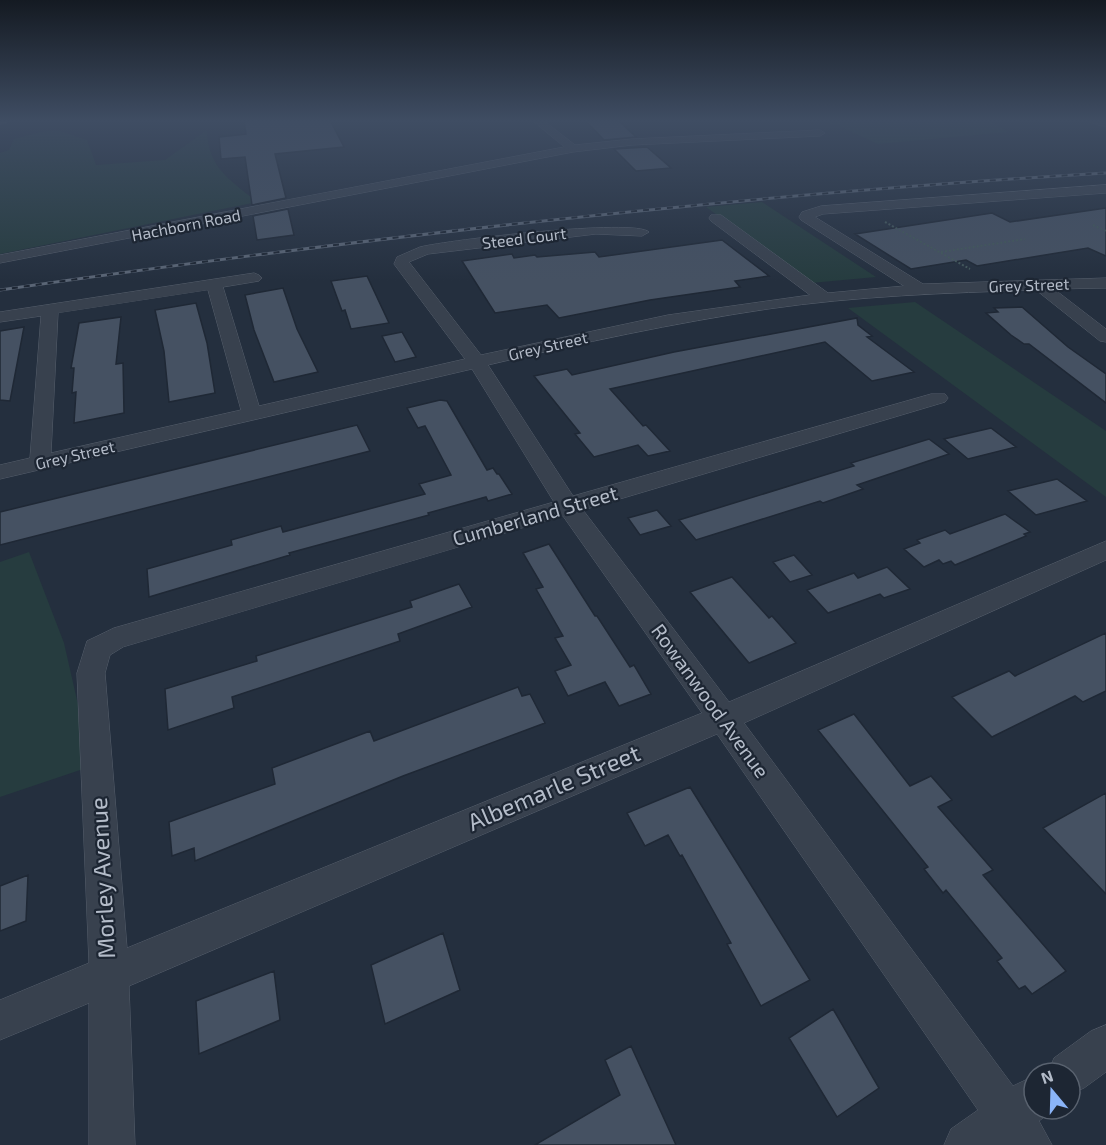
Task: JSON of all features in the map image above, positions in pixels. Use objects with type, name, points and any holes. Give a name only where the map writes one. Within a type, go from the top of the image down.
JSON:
[{"type":"street","name":"Hachborn Road","points":[[0,259],[446,173]]},
{"type":"street","points":[[920,289],[806,217],[812,212],[821,210],[1106,189]]},
{"type":"street","points":[[716,218],[824,298]]},
{"type":"street","name":"Steed Court","points":[[407,256],[425,250],[596,230],[642,232]]},
{"type":"street","name":"Rowanwood Avenue","points":[[407,256],[402,260],[403,270],[477,362],[568,506],[723,718],[1022,1117]]},
{"type":"street","points":[[0,317],[254,278]]},
{"type":"street","name":"Grey Street","points":[[0,472],[668,320],[824,298],[920,289],[1106,283]]},
{"type":"street","points":[[214,284],[252,415]]},
{"type":"street","points":[[1039,285],[1106,338]]},
{"type":"street","points":[[40,464],[50,309]]},
{"type":"street","name":"Cumberland Street","points":[[131,634],[938,398]]},
{"type":"street","name":"Albemarle Street","points":[[0,1020],[723,718],[1106,550]]},
{"type":"street","name":"Morley Avenue","points":[[112,1145],[109,974],[91,673],[97,649],[114,639],[131,634]]},
{"type":"street","points":[[1082,1064],[1106,1046]]},
{"type":"street","points":[[968,1145],[1022,1121]]},
{"type":"path","points":[[865,207],[877,217],[975,271]]},
{"type":"path","points":[[1093,225],[1106,231]]},
{"type":"path","points":[[940,252],[1025,239]]},
{"type":"green space","points":[[0,173],[223,173],[257,202],[0,254]]},
{"type":"green space","points":[[762,202],[876,277],[811,283],[706,207]]},
{"type":"green space","points":[[915,302],[1106,431],[1106,497],[848,308]]},
{"type":"green space","points":[[29,552],[64,643],[92,766],[0,797],[0,562]]},
{"type":"building","points":[[247,173],[280,173],[286,198],[252,205]]},
{"type":"building","points":[[1106,208],[1106,256],[1088,248],[977,266],[966,260],[911,269],[855,234],[992,213],[1010,222]]},
{"type":"building","points":[[288,209],[294,235],[257,240],[253,216]]},
{"type":"building","points":[[722,240],[769,276],[735,281],[740,287],[650,300],[559,318],[547,305],[495,313],[462,261],[512,254],[514,258],[595,252],[599,257]]},
{"type":"building","points":[[367,276],[389,323],[351,329],[331,281]]},
{"type":"building","points":[[283,288],[297,329],[318,372],[274,382],[254,330],[245,295]]},
{"type":"building","points":[[196,303],[207,343],[215,393],[169,402],[164,351],[155,310]]},
{"type":"building","points":[[1022,307],[1068,347],[1106,374],[1106,403],[1029,344],[1024,344],[1011,335],[986,313],[998,312],[994,308]]},
{"type":"building","points":[[121,317],[116,364],[123,363],[124,413],[74,423],[76,392],[72,393],[74,368],[71,368],[79,323]]},
{"type":"building","points":[[857,318],[858,325],[872,336],[867,337],[914,372],[872,381],[825,342],[610,389],[643,426],[646,425],[670,451],[648,456],[638,445],[594,457],[575,434],[580,433],[534,376],[567,369],[572,375],[674,352]]},
{"type":"building","points":[[24,327],[10,401],[0,400],[0,331]]},
{"type":"building","points":[[402,332],[416,357],[395,362],[382,336]]},
{"type":"building","points":[[440,400],[447,401],[487,470],[493,468],[512,494],[488,501],[486,497],[428,513],[429,515],[289,553],[290,555],[149,597],[147,569],[232,545],[231,540],[281,526],[283,532],[425,494],[419,484],[451,475],[425,426],[418,428],[407,408]]},
{"type":"building","points":[[357,425],[370,451],[0,545],[0,512]]},
{"type":"building","points":[[991,428],[1016,447],[968,459],[944,439]]},
{"type":"building","points":[[929,439],[949,454],[857,485],[863,489],[823,503],[820,501],[696,540],[679,520],[854,466],[851,463]]},
{"type":"building","points":[[1057,479],[1087,501],[1036,515],[1008,491]]},
{"type":"building","points":[[657,510],[671,526],[640,535],[628,518]]},
{"type":"building","points":[[1005,514],[1030,532],[1024,534],[1026,536],[955,565],[951,561],[943,564],[939,560],[924,567],[904,549],[920,543],[917,540],[945,530],[950,534]]},
{"type":"building","points":[[549,544],[595,616],[630,667],[634,665],[651,694],[619,706],[605,682],[568,696],[555,671],[571,665],[555,638],[563,636],[536,589],[543,587],[523,553]]},
{"type":"building","points":[[794,555],[812,575],[790,582],[773,562]]},
{"type":"building","points":[[887,567],[910,589],[884,598],[880,594],[828,613],[807,590],[854,573],[858,578]]},
{"type":"building","points":[[732,577],[769,618],[772,616],[796,643],[749,663],[690,592]]},
{"type":"building","points":[[459,584],[472,607],[398,634],[400,641],[232,697],[234,708],[168,730],[165,689],[257,661],[256,656],[412,607],[410,601]]},
{"type":"building","points":[[1106,633],[1106,691],[1083,702],[1075,696],[992,737],[952,697],[1009,671],[1015,676]]},
{"type":"building","points":[[518,687],[522,696],[530,694],[545,723],[403,776],[195,861],[194,848],[172,856],[169,822],[275,784],[272,768],[370,731],[374,741]]},
{"type":"building","points":[[854,714],[910,786],[931,776],[952,800],[938,807],[993,870],[983,875],[1066,971],[1032,994],[1025,986],[1019,989],[997,961],[1002,958],[946,890],[943,893],[924,869],[928,867],[818,730]]},
{"type":"building","points":[[690,787],[810,980],[761,1006],[727,944],[731,943],[682,855],[680,856],[668,835],[645,846],[627,813]]},
{"type":"building","points":[[1106,793],[1106,894],[1043,828]]},
{"type":"building","points":[[28,875],[26,921],[0,931],[0,886]]},
{"type":"building","points":[[443,933],[460,990],[385,1024],[371,965]]},
{"type":"building","points":[[274,971],[280,1020],[199,1054],[196,1001]]},
{"type":"building","points":[[833,1009],[879,1088],[837,1117],[789,1038]]},
{"type":"building","points":[[631,1046],[676,1145],[535,1145],[620,1095],[605,1060]]},
{"type":"railway","points":[[0,290],[276,252],[552,220],[828,193],[1099,173]]}]
